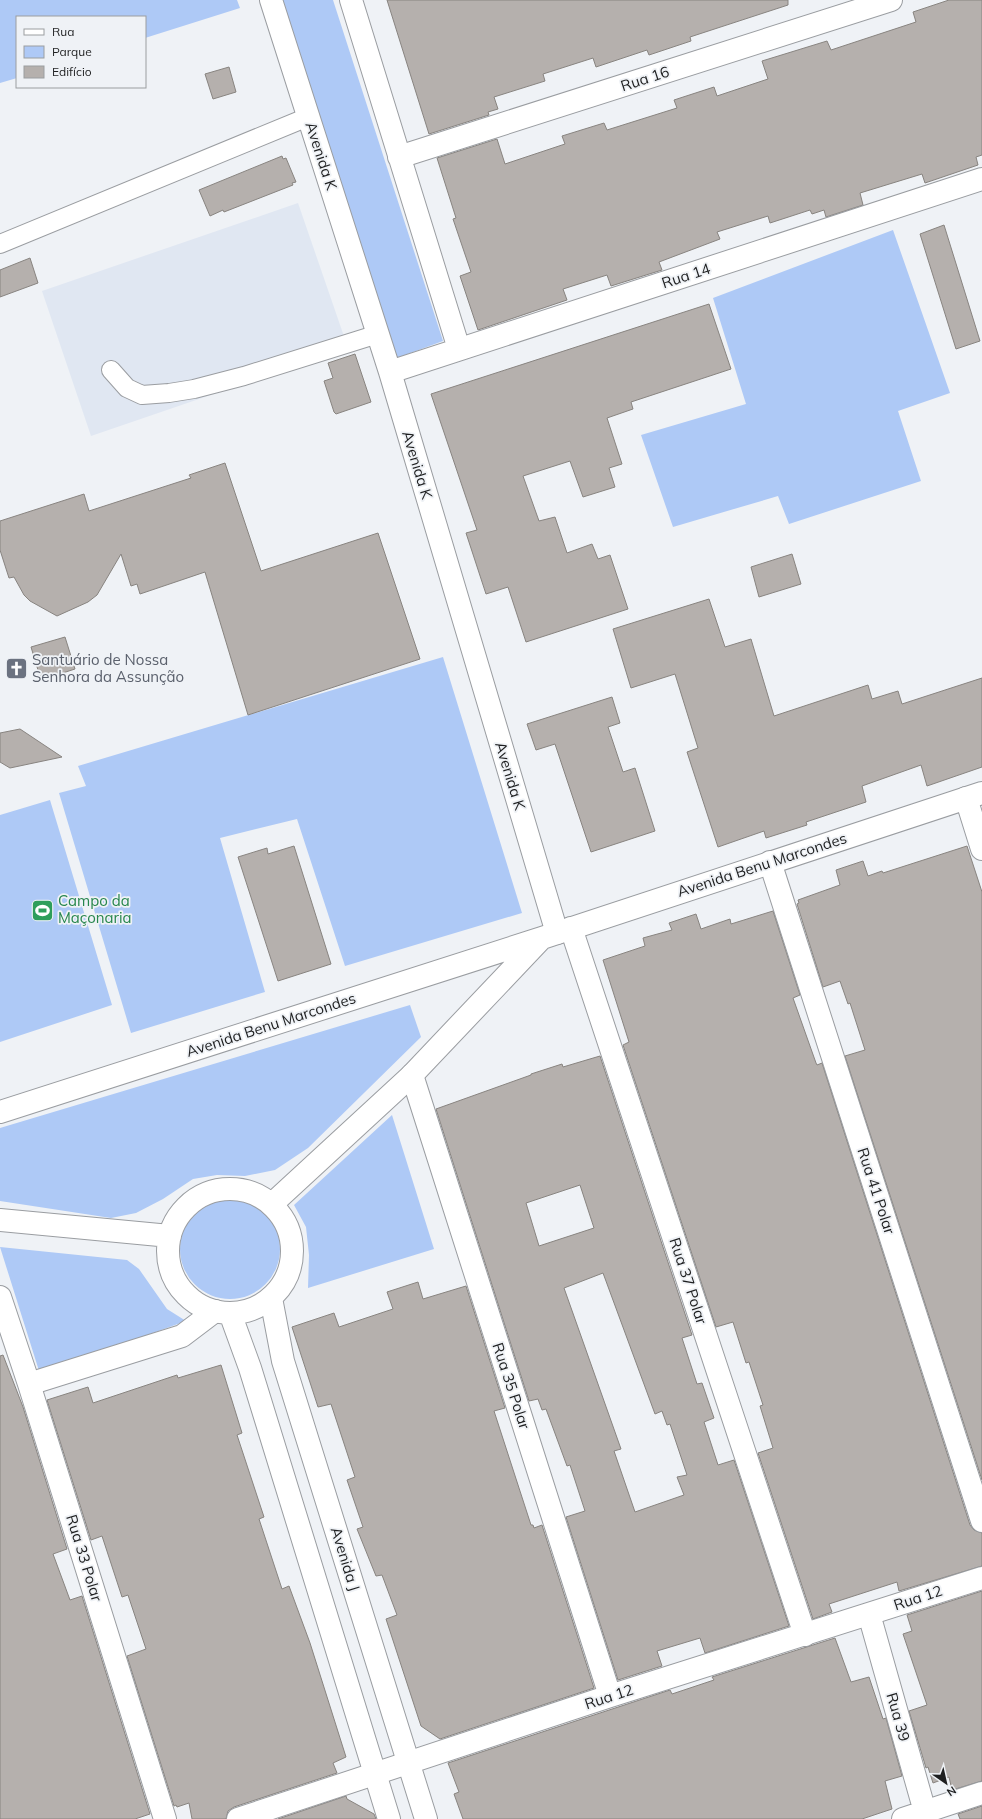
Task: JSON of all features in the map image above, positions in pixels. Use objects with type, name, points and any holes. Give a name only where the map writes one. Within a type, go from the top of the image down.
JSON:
[{"type":"street","name":"Avenida K","points":[[271,0],[390,372],[557,933]]},
{"type":"street","points":[[351,0],[459,349]]},
{"type":"street","name":"Rua 16","points":[[399,157],[891,0]]},
{"type":"street","name":"Rua 14","points":[[390,372],[982,180]]},
{"type":"street","points":[[974,796],[982,849]]},
{"type":"street","name":"Avenida Benu Marcondes","points":[[0,1112],[557,933],[974,796]]},
{"type":"street","name":"Rua 41 Polar","points":[[770,862],[982,1521]]},
{"type":"street","name":"Avenida Benu Marcondes","points":[[272,1204],[412,1075],[557,933]]},
{"type":"street","name":"Rua 37 Polar","points":[[557,933],[805,1634]]},
{"type":"street","name":"Rua 35 Polar","points":[[412,1075],[610,1696]]},
{"type":"street","points":[[232,1188],[254,1193],[272,1204],[285,1220],[292,1240],[292,1262],[284,1281],[271,1298],[259,1306],[245,1312],[223,1312],[197,1304],[182,1291],[172,1275],[168,1256],[170,1236],[178,1217],[193,1201],[212,1191],[232,1188]]},
{"type":"street","points":[[0,1220],[170,1236]]},
{"type":"street","name":"Rua 33 Polar","points":[[0,1297],[29,1384],[166,1819]]},
{"type":"street","name":"Avenida J","points":[[271,1298],[284,1361],[407,1762],[426,1819]]},
{"type":"street","points":[[29,1384],[182,1336],[223,1312]]},
{"type":"street","points":[[223,1312],[252,1376],[373,1773],[389,1819]]},
{"type":"street","name":"Rua 12","points":[[238,1819],[373,1773],[610,1696],[982,1578]]},
{"type":"street","name":"Rua 39","points":[[869,1614],[926,1815]]},
{"type":"street","points":[[903,1819],[926,1815],[982,1793]]},
{"type":"lane","points":[[0,244],[308,117]]},
{"type":"lane","points":[[111,370],[127,388],[142,395],[169,393],[194,389],[244,376],[378,334]]},
{"type":"shaded area","points":[[298,203],[348,348],[91,436],[42,291]]},
{"type":"green space","points":[[0,0],[237,0],[240,8],[146,38],[146,16],[16,16],[16,78],[0,83]]},
{"type":"green space","points":[[280,0],[333,0],[443,341],[397,358]]},
{"type":"green space","points":[[893,230],[950,393],[898,411],[921,481],[789,524],[778,496],[673,527],[641,435],[746,404],[713,298]]},
{"type":"green space","points":[[443,657],[522,913],[345,966],[297,819],[220,838],[265,992],[131,1033],[59,793],[86,786],[78,766]]},
{"type":"green space","name":"Campo da Maçonaria","points":[[50,800],[112,1005],[0,1042],[0,815]]},
{"type":"green space","points":[[410,1005],[421,1037],[308,1148],[275,1170],[245,1176],[217,1175],[193,1179],[163,1199],[136,1213],[111,1218],[0,1201],[0,1128]]},
{"type":"green space","points":[[392,1115],[434,1249],[308,1288],[309,1255],[306,1227],[294,1205]]},
{"type":"green space","points":[[230,1199],[249,1202],[266,1213],[277,1230],[280,1249],[277,1268],[266,1285],[249,1296],[230,1299],[211,1296],[194,1285],[183,1268],[180,1249],[183,1230],[194,1213],[211,1202]]},
{"type":"green space","points":[[0,1247],[127,1260],[139,1269],[167,1309],[186,1321],[40,1374]]},
{"type":"building","points":[[387,0],[788,0],[788,5],[690,37],[691,41],[649,55],[647,50],[596,67],[593,58],[543,74],[545,81],[494,97],[498,109],[488,112],[489,115],[429,134]]},
{"type":"building","points":[[949,0],[982,0],[982,155],[976,157],[978,165],[925,183],[922,174],[860,193],[863,205],[826,217],[824,210],[812,214],[810,210],[770,223],[768,216],[717,232],[720,239],[659,262],[662,270],[611,286],[607,275],[563,289],[567,300],[478,330],[460,276],[471,272],[453,219],[456,218],[437,158],[497,139],[505,164],[565,144],[562,136],[604,123],[607,130],[677,108],[674,100],[714,87],[717,96],[768,79],[762,61],[827,41],[831,50],[916,22],[913,12]]},
{"type":"building","points":[[229,67],[236,92],[213,99],[205,74]]},
{"type":"building","points":[[282,156],[283,159],[286,158],[296,182],[292,183],[293,185],[210,216],[199,190]]},
{"type":"building","points":[[944,225],[980,341],[956,349],[920,234]]},
{"type":"building","points":[[30,258],[38,283],[0,297],[0,270]]},
{"type":"building","points":[[709,304],[731,369],[631,402],[633,409],[607,418],[622,464],[609,468],[615,487],[583,497],[570,461],[523,476],[539,521],[555,517],[567,553],[592,544],[598,559],[610,555],[628,609],[526,642],[508,587],[486,594],[466,533],[477,530],[431,394]]},
{"type":"building","points":[[355,354],[371,402],[336,414],[324,381],[333,378],[328,363]]},
{"type":"building","points":[[225,463],[261,571],[378,533],[420,659],[248,715],[205,572],[140,594],[137,584],[131,586],[121,554],[97,595],[88,602],[57,616],[30,601],[24,595],[14,577],[9,578],[0,550],[0,521],[84,494],[89,511],[191,478],[189,475]]},
{"type":"building","points":[[792,554],[801,584],[759,597],[751,567]]},
{"type":"building","points":[[709,599],[725,647],[751,639],[774,716],[868,685],[872,699],[898,691],[902,704],[982,678],[982,767],[927,786],[921,765],[862,786],[866,802],[806,822],[807,825],[766,838],[764,831],[718,847],[687,752],[698,748],[675,674],[631,688],[613,629]]},
{"type":"building","points":[[65,637],[75,669],[41,680],[31,647]]},
{"type":"building","points":[[612,697],[620,723],[608,727],[623,772],[635,768],[655,831],[591,852],[555,744],[536,750],[527,724]]},
{"type":"building","points":[[20,729],[62,757],[10,768],[0,762],[0,733]]},
{"type":"building","points":[[294,846],[331,964],[278,981],[238,857],[267,848],[268,854]]},
{"type":"building","points":[[967,846],[982,892],[982,1480],[845,1056],[865,1050],[850,1003],[848,1004],[840,981],[823,987],[797,904],[799,903],[798,900],[840,885],[836,870],[863,861],[868,876],[882,871],[883,873]]},
{"type":"building","points":[[773,911],[800,995],[793,998],[816,1063],[817,1065],[822,1063],[970,1525],[974,1530],[982,1533],[982,1566],[899,1591],[897,1582],[829,1604],[832,1612],[813,1619],[758,1453],[773,1448],[760,1406],[763,1405],[749,1362],[746,1363],[733,1322],[716,1327],[623,1045],[629,1042],[603,960],[645,946],[643,938],[672,930],[669,923],[696,914],[701,929],[730,919],[731,924]]},
{"type":"building","points":[[600,1056],[692,1335],[682,1338],[697,1384],[702,1383],[714,1418],[704,1422],[718,1465],[734,1460],[789,1626],[705,1653],[700,1638],[657,1651],[662,1666],[618,1680],[566,1517],[585,1511],[570,1465],[567,1466],[546,1409],[542,1410],[538,1399],[529,1401],[436,1109],[531,1074],[562,1064],[563,1067]],"holes":[[[580,1185],[594,1228],[539,1246],[526,1203]],[[603,1273],[655,1414],[662,1411],[667,1425],[670,1424],[687,1475],[677,1477],[684,1495],[635,1512],[614,1451],[621,1449],[564,1288]]]},
{"type":"building","points":[[418,1282],[423,1299],[466,1286],[505,1408],[494,1411],[531,1525],[533,1525],[534,1528],[542,1525],[594,1688],[440,1739],[421,1726],[386,1619],[397,1615],[382,1575],[376,1576],[357,1529],[363,1527],[347,1480],[355,1477],[331,1404],[318,1407],[292,1327],[334,1313],[339,1327],[393,1309],[387,1292]]},
{"type":"building","points":[[3,1355],[23,1407],[67,1549],[53,1554],[70,1600],[82,1596],[150,1814],[135,1819],[0,1819],[0,1356]]},
{"type":"building","points":[[221,1365],[242,1433],[237,1435],[264,1517],[259,1519],[282,1589],[289,1586],[310,1643],[346,1757],[333,1763],[337,1773],[234,1807],[228,1811],[226,1819],[192,1819],[189,1803],[177,1807],[176,1805],[174,1806],[127,1656],[146,1649],[128,1595],[122,1597],[102,1536],[91,1540],[47,1400],[88,1387],[93,1403],[177,1375],[178,1378]]},
{"type":"building","points":[[982,1591],[982,1781],[952,1790],[949,1777],[933,1783],[928,1767],[926,1768],[909,1711],[927,1705],[903,1634],[912,1631],[907,1615]]},
{"type":"building","points":[[835,1638],[851,1682],[869,1677],[883,1719],[886,1718],[902,1776],[885,1781],[892,1809],[862,1819],[463,1819],[454,1794],[459,1792],[448,1763],[670,1690],[672,1694],[714,1680],[712,1677]]},
{"type":"building","points":[[346,1796],[347,1799],[374,1814],[376,1819],[278,1819]]},
{"type":"building","points":[[982,1806],[982,1819],[960,1819],[958,1814]]},
{"type":"place","name":"Santuário de Nossa Senhora da Assunção","points":[[17,669]]},
{"type":"place","name":"Campo da Maçonaria","points":[[42,910]]}]
